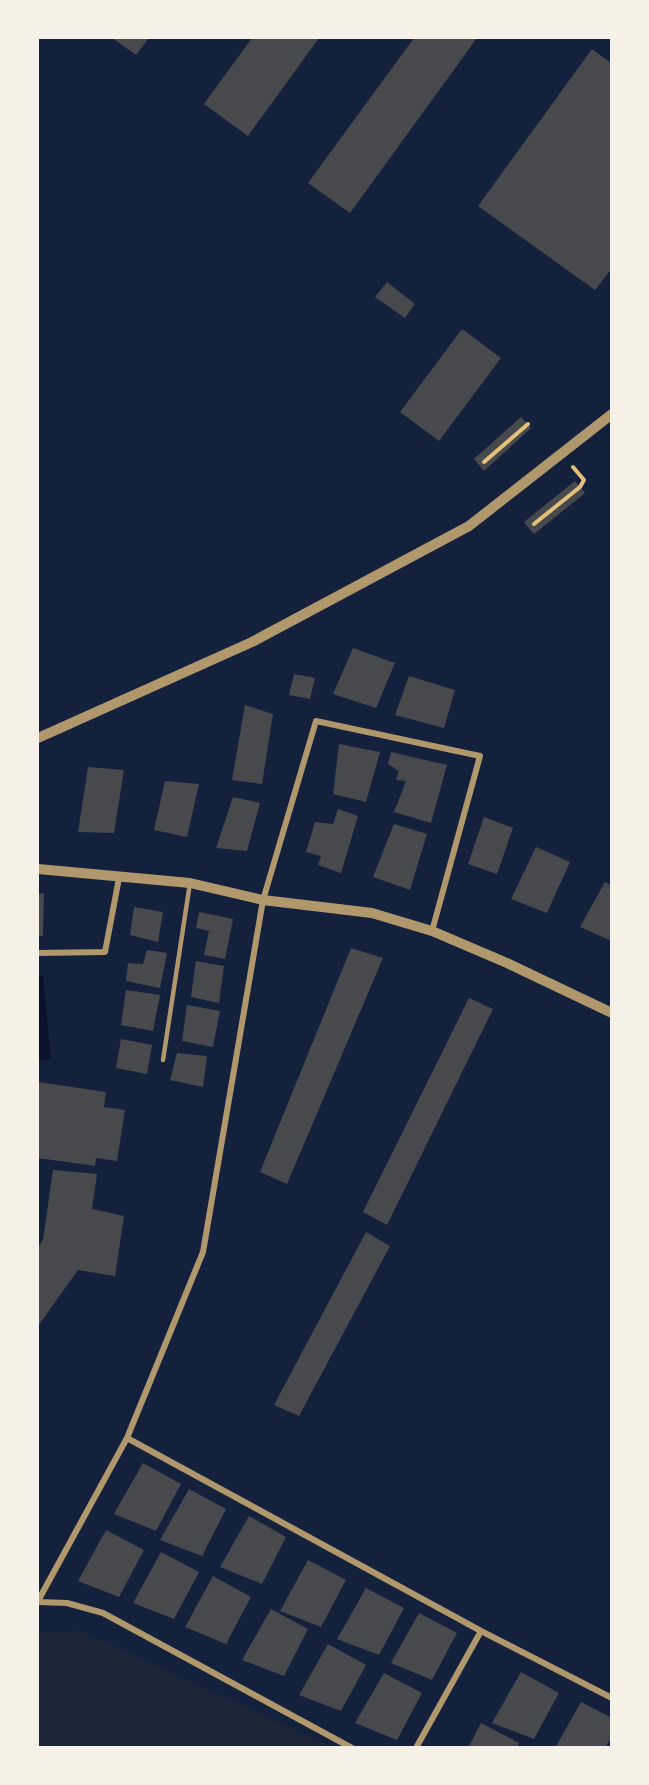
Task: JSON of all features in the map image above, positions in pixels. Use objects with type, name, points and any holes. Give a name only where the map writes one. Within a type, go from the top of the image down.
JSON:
[{"type":"street","points":[[38,738],[252,642],[470,526],[612,414]]},
{"type":"street","points":[[352,1748],[103,1613],[67,1603],[38,1601],[127,1438],[203,1252],[263,900],[316,721],[480,756],[432,931]]},
{"type":"street","points":[[38,869],[190,883],[263,900],[372,913],[432,931],[507,963],[612,1013]]},
{"type":"street","points":[[38,953],[105,952],[118,878]]},
{"type":"street","points":[[127,1438],[481,1631],[612,1698]]},
{"type":"street","points":[[416,1748],[481,1631]]},
{"type":"lane","points":[[163,1060],[190,883]]},
{"type":"path","points":[[484,462],[528,424]]},
{"type":"path","points":[[534,524],[580,487],[584,480],[571,465]]},
{"type":"shaded area","points":[[38,976],[43,976],[51,1059],[38,1061]]},
{"type":"shaded area","points":[[81,1631],[332,1747],[38,1747],[38,1632]]},
{"type":"building","points":[[112,38],[149,38],[136,55]]},
{"type":"building","points":[[252,38],[319,38],[248,136],[204,104]]},
{"type":"building","points":[[414,38],[477,38],[350,213],[308,183]]},
{"type":"building","points":[[592,49],[612,64],[612,268],[595,290],[478,206]]},
{"type":"building","points":[[387,282],[415,304],[405,318],[375,297]]},
{"type":"building","points":[[462,329],[501,358],[439,441],[400,412]]},
{"type":"building","points":[[521,417],[531,428],[484,471],[474,459]]},
{"type":"building","points":[[575,481],[585,493],[534,534],[524,522]]},
{"type":"building","points":[[353,648],[395,663],[376,708],[333,694]]},
{"type":"building","points":[[294,674],[315,678],[310,699],[289,695]]},
{"type":"building","points":[[409,676],[455,690],[444,728],[395,715]]},
{"type":"building","points":[[245,705],[273,714],[262,784],[232,780]]},
{"type":"building","points":[[339,744],[380,752],[366,802],[333,794]]},
{"type":"building","points":[[391,752],[447,765],[431,823],[394,812],[406,781],[396,780],[399,771],[388,764]]},
{"type":"building","points":[[88,767],[124,770],[114,833],[78,832]]},
{"type":"building","points":[[165,781],[199,784],[187,837],[154,830]]},
{"type":"building","points":[[233,797],[260,803],[247,851],[216,848]]},
{"type":"building","points":[[338,809],[358,816],[341,873],[318,865],[321,856],[306,852],[315,822],[333,824]]},
{"type":"building","points":[[484,817],[513,828],[497,874],[468,864]]},
{"type":"building","points":[[394,824],[427,834],[410,890],[373,877]]},
{"type":"building","points":[[536,847],[570,862],[547,913],[511,899]]},
{"type":"building","points":[[605,882],[612,886],[612,941],[580,927]]},
{"type":"building","points":[[44,893],[43,936],[38,936],[38,894]]},
{"type":"building","points":[[134,907],[163,912],[158,942],[130,935]]},
{"type":"building","points":[[199,912],[233,919],[225,959],[204,955],[209,931],[196,928]]},
{"type":"building","points":[[351,948],[383,958],[287,1184],[260,1172]]},
{"type":"building","points":[[147,950],[167,953],[160,988],[126,981],[128,963],[143,964]]},
{"type":"building","points":[[196,961],[224,966],[219,1003],[191,997]]},
{"type":"building","points":[[126,990],[160,995],[153,1031],[121,1025]]},
{"type":"building","points":[[469,998],[493,1009],[387,1225],[363,1212]]},
{"type":"building","points":[[187,1005],[220,1011],[213,1047],[182,1041]]},
{"type":"building","points":[[121,1039],[152,1045],[147,1074],[116,1068]]},
{"type":"building","points":[[177,1053],[207,1056],[203,1087],[170,1080]]},
{"type":"building","points":[[38,1082],[106,1092],[104,1107],[125,1110],[117,1161],[96,1158],[95,1166],[38,1158]]},
{"type":"building","points":[[53,1170],[97,1174],[92,1209],[124,1216],[115,1276],[78,1270],[38,1326],[38,1247],[43,1240]]},
{"type":"building","points":[[366,1232],[390,1246],[299,1416],[274,1405]]},
{"type":"building","points":[[143,1463],[181,1484],[156,1531],[114,1514]]},
{"type":"building","points":[[189,1489],[226,1509],[202,1556],[160,1540]]},
{"type":"building","points":[[249,1516],[286,1537],[262,1584],[220,1567]]},
{"type":"building","points":[[106,1530],[144,1550],[119,1597],[78,1581]]},
{"type":"building","points":[[161,1552],[199,1572],[174,1619],[133,1603]]},
{"type":"building","points":[[308,1560],[346,1580],[321,1627],[280,1611]]},
{"type":"building","points":[[213,1576],[251,1597],[226,1644],[185,1627]]},
{"type":"building","points":[[366,1588],[404,1608],[379,1655],[337,1639]]},
{"type":"building","points":[[271,1609],[308,1629],[284,1676],[242,1660]]},
{"type":"building","points":[[419,1613],[457,1633],[432,1680],[391,1663]]},
{"type":"building","points":[[328,1644],[366,1665],[341,1711],[299,1695]]},
{"type":"building","points":[[521,1672],[559,1693],[534,1739],[492,1723]]},
{"type":"building","points":[[384,1673],[422,1693],[397,1740],[355,1723]]},
{"type":"building","points":[[581,1702],[612,1718],[612,1736],[605,1748],[555,1748]]},
{"type":"building","points":[[481,1723],[519,1743],[517,1748],[468,1748]]}]
